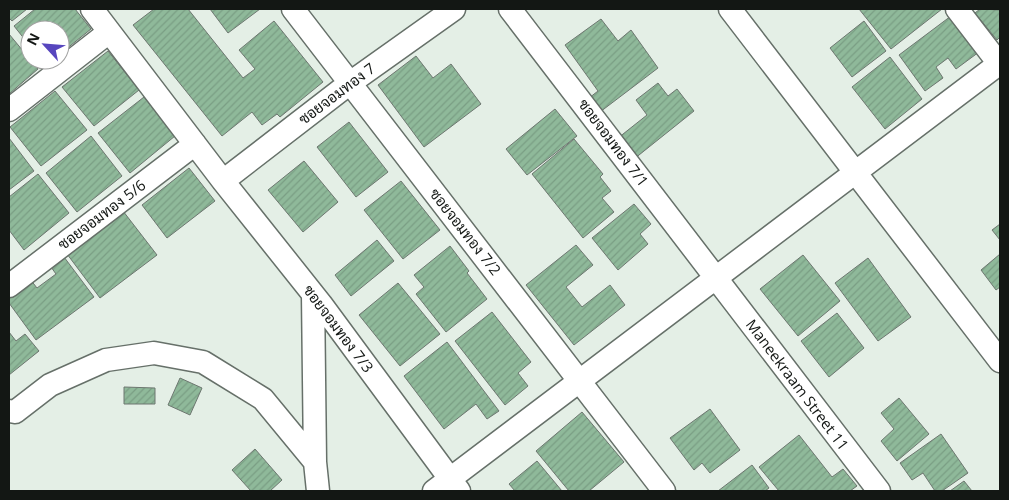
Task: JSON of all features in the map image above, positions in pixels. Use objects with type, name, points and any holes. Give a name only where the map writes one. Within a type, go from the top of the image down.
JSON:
[{"type":"street","name":"ซอยจอมทอง 7/3","points":[[92,9],[223,181],[313,294],[448,487]]},
{"type":"street","name":"ซอยจอมทอง 7/2","points":[[293,9],[664,491]]},
{"type":"street","name":"ซอยจอมทอง 7","points":[[223,181],[350,83],[454,9]]},
{"type":"street","name":"ซอยจอมทอง 7/1","points":[[510,9],[716,278]]},
{"type":"street","points":[[730,9],[1000,361]]},
{"type":"street","points":[[448,487],[580,381],[1000,64],[957,9]]},
{"type":"street","points":[[9,110],[109,32]]},
{"type":"street","name":"ซอยจอมทอง 5/6","points":[[9,286],[195,144]]},
{"type":"street","name":"Maneekraam Street 11","points":[[716,278],[878,491]]},
{"type":"street","points":[[313,294],[315,462],[318,491]]},
{"type":"street","points":[[9,411],[15,412],[50,385],[106,360],[154,353],[203,362],[263,399],[315,462]]},
{"type":"building","points":[[9,9],[27,9],[12,21],[9,18]]},
{"type":"building","points":[[35,9],[75,9],[91,29],[70,46],[70,20],[21,20]]},
{"type":"building","points":[[154,9],[188,9],[243,78],[255,69],[239,50],[274,21],[323,82],[280,117],[277,114],[262,125],[252,112],[222,136],[133,25]]},
{"type":"building","points":[[210,9],[260,9],[228,33]]},
{"type":"building","points":[[859,9],[942,9],[891,49]]},
{"type":"building","points":[[980,9],[1000,10],[1000,37],[997,40],[975,13]]},
{"type":"building","points":[[951,16],[979,52],[956,69],[948,58],[936,67],[943,78],[925,91],[899,55]]},
{"type":"building","points":[[601,19],[618,41],[631,30],[658,68],[600,112],[589,98],[598,91],[565,45]]},
{"type":"building","points":[[20,21],[20,34],[14,26]]},
{"type":"building","points":[[864,21],[886,51],[852,77],[830,48]]},
{"type":"building","points":[[9,34],[20,47],[20,70],[37,70],[9,94]]},
{"type":"building","points":[[108,51],[139,90],[94,126],[62,87]]},
{"type":"building","points":[[416,56],[433,78],[451,64],[481,104],[424,147],[378,85]]},
{"type":"building","points":[[890,57],[922,99],[885,129],[852,87]]},
{"type":"building","points":[[658,83],[668,96],[677,89],[694,111],[634,159],[618,138],[647,115],[636,100]]},
{"type":"building","points":[[55,91],[87,130],[41,166],[10,127]]},
{"type":"building","points":[[144,97],[175,136],[130,173],[98,133]]},
{"type":"building","points":[[555,109],[577,136],[527,175],[506,149]]},
{"type":"building","points":[[349,122],[388,172],[356,197],[317,147]]},
{"type":"building","points":[[91,136],[122,176],[77,212],[46,173]]},
{"type":"building","points":[[9,138],[34,171],[9,190]]},
{"type":"building","points":[[574,139],[603,174],[600,177],[611,191],[602,198],[614,212],[583,238],[532,174]]},
{"type":"building","points":[[304,161],[338,202],[303,232],[268,190]]},
{"type":"building","points":[[189,168],[215,201],[167,238],[142,205]]},
{"type":"building","points":[[38,174],[69,213],[24,250],[9,230],[9,197]]},
{"type":"building","points":[[401,181],[440,230],[403,259],[364,210]]},
{"type":"building","points":[[634,204],[651,224],[640,234],[648,244],[618,270],[592,238]]},
{"type":"building","points":[[123,211],[157,255],[100,298],[67,254]]},
{"type":"building","points":[[1000,224],[1000,240],[992,230]]},
{"type":"building","points":[[377,240],[394,261],[351,296],[335,275]]},
{"type":"building","points":[[576,245],[593,265],[566,287],[582,307],[610,285],[625,305],[574,345],[526,285]]},
{"type":"building","points":[[450,246],[469,271],[467,273],[487,299],[446,332],[416,294],[424,287],[414,275]]},
{"type":"building","points":[[1000,254],[1000,287],[996,290],[981,270]]},
{"type":"building","points":[[803,255],[840,301],[798,336],[760,289]]},
{"type":"building","points":[[64,257],[94,297],[36,340],[9,303],[9,294],[30,279],[37,288],[56,274],[51,267]]},
{"type":"building","points":[[868,258],[911,317],[878,341],[835,283]]},
{"type":"building","points":[[398,283],[440,334],[400,366],[359,315]]},
{"type":"building","points":[[492,312],[531,362],[518,373],[528,386],[505,405],[455,341]]},
{"type":"building","points":[[837,313],[864,348],[829,377],[801,341]]},
{"type":"building","points":[[9,332],[16,341],[25,334],[39,351],[9,375]]},
{"type":"building","points":[[447,342],[499,411],[487,419],[476,404],[444,429],[404,376]]},
{"type":"building","points":[[180,378],[202,388],[190,415],[168,405]]},
{"type":"building","points":[[124,387],[155,388],[155,404],[124,404]]},
{"type":"building","points":[[899,398],[929,434],[897,461],[881,441],[894,429],[881,413]]},
{"type":"building","points":[[710,409],[740,450],[710,473],[702,463],[694,470],[670,438]]},
{"type":"building","points":[[582,412],[624,462],[589,491],[569,491],[536,451]]},
{"type":"building","points":[[941,434],[968,473],[942,491],[935,491],[923,473],[912,480],[900,463]]},
{"type":"building","points":[[799,435],[832,477],[843,469],[857,486],[850,491],[779,491],[759,467]]},
{"type":"building","points":[[255,449],[282,480],[270,491],[251,491],[232,470]]},
{"type":"building","points":[[537,461],[562,491],[515,491],[509,484]]},
{"type":"building","points":[[752,465],[769,488],[765,491],[718,491]]},
{"type":"building","points":[[964,481],[972,491],[950,491]]}]
